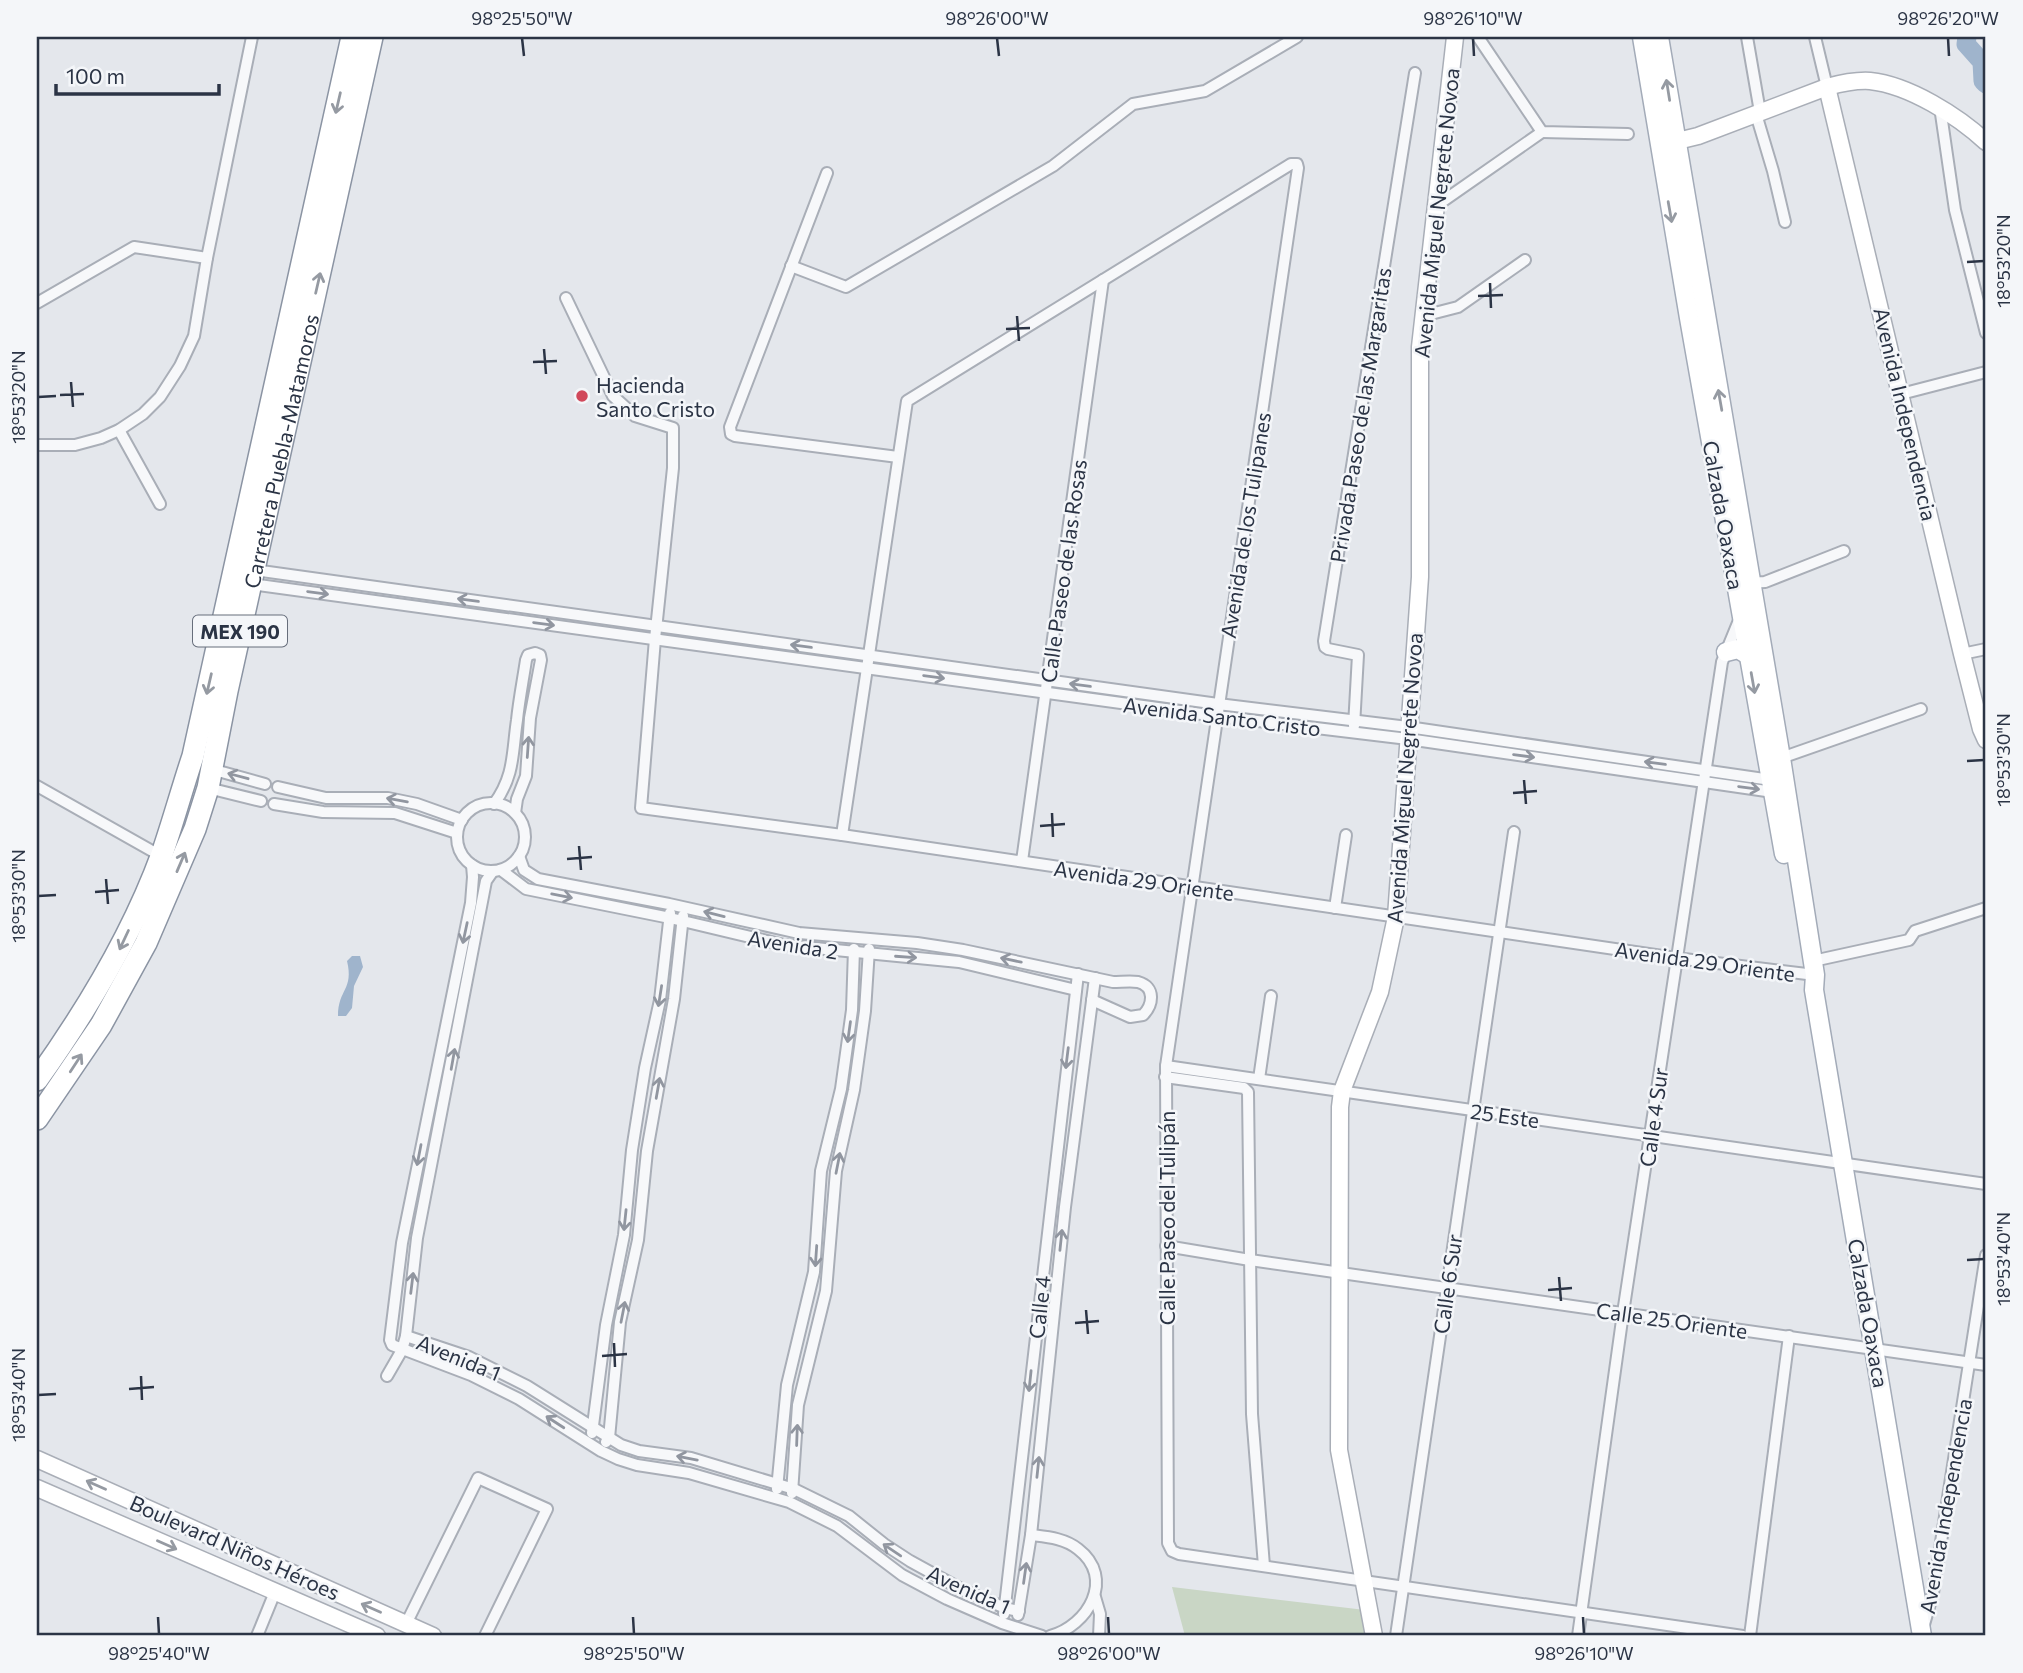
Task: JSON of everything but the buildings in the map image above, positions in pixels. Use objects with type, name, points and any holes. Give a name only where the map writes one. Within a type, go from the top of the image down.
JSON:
[{"type":"highway","name":"Carretera Puebla-Matamoros","points":[[37,1080],[72,1032],[107,973],[161,856],[193,756],[352,37]]},
{"type":"highway","name":"Carretera Puebla-Matamoros","points":[[37,1119],[101,1025],[141,955],[195,829],[209,778],[372,37]]},
{"type":"main road","name":"Avenida Miguel Negrete Novoa","points":[[1374,1636],[1339,1451],[1340,1107],[1342,1091],[1380,992],[1396,917],[1420,577],[1420,347],[1455,37]]},
{"type":"main road","name":"Calzada Oaxaca","points":[[1642,37],[1668,144],[1748,614],[1781,758],[1812,975],[1922,1634]]},
{"type":"main road","name":"Calzada Oaxaca","points":[[1659,37],[1668,144]]},
{"type":"main road","points":[[1668,144],[1847,81],[1872,81],[1940,107],[1986,142]]},
{"type":"main road","name":"Avenida Independencia","points":[[1827,87],[1962,654],[1986,740]]},
{"type":"main road","name":"Calzada Oaxaca","points":[[1748,614],[1748,656],[1812,975]]},
{"type":"main road","points":[[1727,652],[1738,649],[1748,656]]},
{"type":"main road","name":"Boulevard Niños Héroes","points":[[37,1459],[433,1636]]},
{"type":"main road","name":"Boulevard Niños Héroes","points":[[37,1488],[377,1636]]},
{"type":"street","points":[[37,445],[75,445],[119,430],[143,414],[160,397],[180,366],[194,336],[252,37]]},
{"type":"street","points":[[791,266],[846,287],[1053,166],[1133,104],[1205,91],[1297,37]]},
{"type":"street","points":[[1478,37],[1542,132]]},
{"type":"street","points":[[1747,37],[1758,113],[1785,222]]},
{"type":"street","points":[[1815,37],[1827,87]]},
{"type":"street","name":"Privada Paseo de las Margaritas","points":[[1353,733],[1358,655],[1328,649],[1324,641],[1415,73]]},
{"type":"street","points":[[1940,107],[1955,210],[1986,333]]},
{"type":"street","points":[[1436,206],[1542,132],[1628,134]]},
{"type":"street","name":"Avenida de los Tulipanes","points":[[1103,280],[1291,164],[1297,164],[1192,887]]},
{"type":"street","points":[[827,173],[730,427],[731,433],[735,436],[898,457]]},
{"type":"street","points":[[37,303],[134,247],[207,258]]},
{"type":"street","points":[[1423,316],[1458,307],[1525,260]]},
{"type":"street","points":[[842,835],[907,401],[1103,280]]},
{"type":"street","name":"Calle Paseo de las Rosas","points":[[1022,861],[1103,280]]},
{"type":"street","points":[[566,298],[613,396],[635,416],[673,428],[673,468],[655,639]]},
{"type":"street","points":[[1901,394],[1986,372]]},
{"type":"street","points":[[119,430],[160,504]]},
{"type":"street","points":[[1743,583],[1765,582],[1844,551]]},
{"type":"street","name":"Avenida Santo Cristo","points":[[252,577],[353,585],[1217,704],[1354,720],[1481,750],[1605,762],[1772,785]]},
{"type":"street","name":"Avenida Santo Cristo","points":[[252,577],[350,598],[1353,733],[1408,733],[1482,738],[1605,762]]},
{"type":"street","points":[[350,598],[353,585]]},
{"type":"street","name":"Calle 4 Sur","points":[[1578,1636],[1623,1313],[1722,662],[1748,614]]},
{"type":"street","points":[[670,641],[671,629]]},
{"type":"street","name":"Avenida 29 Oriente","points":[[655,639],[641,808],[1022,861],[1676,958],[1812,975],[1909,940],[1915,931],[1986,908]]},
{"type":"street","points":[[1962,654],[1986,649]]},
{"type":"street","points":[[494,804],[505,789],[514,763],[516,723],[526,660],[528,655],[535,653],[540,655],[541,660],[530,718],[526,776],[515,813]]},
{"type":"street","points":[[1781,758],[1921,709]]},
{"type":"street","points":[[1481,750],[1482,738]]},
{"type":"street","points":[[209,778],[265,784]]},
{"type":"street","points":[[209,778],[261,801]]},
{"type":"street","points":[[37,786],[161,856]]},
{"type":"street","points":[[278,787],[326,798],[388,798],[417,804],[462,820]]},
{"type":"street","points":[[274,804],[323,812],[396,813],[457,833]]},
{"type":"street","points":[[387,1376],[402,1350],[406,1336],[418,1238],[486,881],[497,870],[511,864],[524,845],[522,823],[515,813],[494,804],[482,804],[472,809],[462,820],[457,833],[461,853],[472,865],[474,877],[402,1243],[390,1340],[392,1345],[402,1350]]},
{"type":"street","name":"Calle 6 Sur","points":[[1396,1636],[1514,832]]},
{"type":"street","points":[[1335,908],[1346,835]]},
{"type":"street","name":"Avenida 2","points":[[519,856],[524,870],[538,879],[684,907],[799,933],[917,943],[964,950],[1114,982],[1139,982],[1147,987],[1152,1002],[1143,1016],[1130,1017],[1092,1000]]},
{"type":"street","points":[[472,865],[497,870]]},
{"type":"street","name":"Avenida 2","points":[[497,870],[526,889],[670,918],[783,945],[959,962],[1076,990]]},
{"type":"street","name":"Calle Paseo del Tulipán","points":[[1192,887],[1165,1071],[1168,1543],[1172,1551],[1264,1566]]},
{"type":"street","points":[[587,1442],[594,1430],[606,1325],[624,1235],[632,1150],[645,1068],[660,1000],[670,918],[669,904]]},
{"type":"street","points":[[601,1451],[609,1438],[620,1322],[638,1240],[647,1151],[674,999],[684,907]]},
{"type":"street","points":[[774,1497],[779,1484],[787,1385],[814,1272],[821,1171],[841,1089],[852,1010],[854,939]]},
{"type":"street","points":[[789,1502],[794,1489],[798,1405],[826,1290],[836,1171],[863,1024],[869,941]]},
{"type":"street","points":[[1076,990],[1078,974]]},
{"type":"street","name":"Calle 4","points":[[1019,1611],[1031,1535],[1065,1207],[1095,978]]},
{"type":"street","name":"Calle 4","points":[[1002,1623],[1076,990]]},
{"type":"street","points":[[1258,1079],[1271,996]]},
{"type":"street","points":[[1165,1071],[1244,1088],[1248,1092],[1252,1414],[1264,1566],[1743,1636]]},
{"type":"street","name":"25 Este","points":[[1165,1071],[1258,1079],[1986,1184]]},
{"type":"street","points":[[430,1101],[445,1103]]},
{"type":"street","points":[[632,1150],[647,1151]]},
{"type":"street","points":[[819,1208],[833,1207]]},
{"type":"street","name":"Calle 25 Oriente","points":[[1166,1247],[1986,1365]]},
{"type":"street","name":"Avenida Independencia","points":[[1922,1634],[1933,1593],[1986,1255]]},
{"type":"street","name":"Avenida 1","points":[[402,1350],[471,1375],[519,1399],[601,1451],[637,1465],[681,1471],[789,1502],[837,1526],[902,1575],[947,1599],[1014,1628],[1019,1611],[1005,1608],[961,1589],[911,1562],[849,1516],[794,1489],[691,1458],[639,1451],[594,1430],[504,1374],[469,1357],[406,1336]]},
{"type":"street","points":[[1750,1636],[1789,1336]]},
{"type":"street","points":[[1034,1345],[1050,1347]]},
{"type":"street","points":[[406,1624],[478,1478],[547,1509],[485,1636]]},
{"type":"street","points":[[1031,1535],[1057,1539],[1080,1550],[1088,1560],[1094,1571],[1095,1597],[1100,1614],[1099,1636]]},
{"type":"street","points":[[257,1636],[275,1592]]},
{"type":"street","points":[[1050,1636],[1074,1625],[1087,1613],[1095,1597]]},
{"type":"street","points":[[1014,1628],[1042,1636]]},
{"type":"green space","points":[[1172,1587],[1365,1610],[1370,1636],[1185,1636]]},
{"type":"water","points":[[352,956],[360,956],[363,967],[354,986],[352,1008],[346,1016],[338,1016],[340,1000],[349,978],[347,961]]},
{"type":"waterway","points":[[1967,37],[1966,44],[1982,62],[1983,81],[1986,84]]},
{"type":"place","name":"Hacienda Santo Cristo","points":[[582,396]]}]
